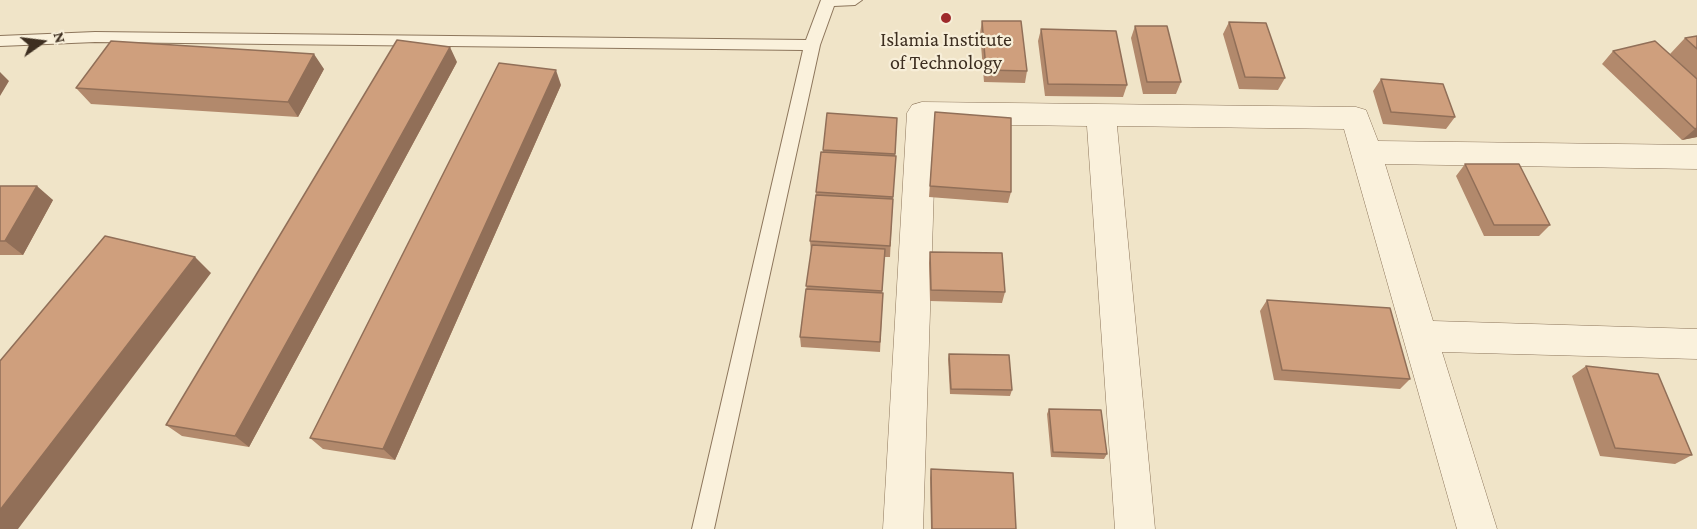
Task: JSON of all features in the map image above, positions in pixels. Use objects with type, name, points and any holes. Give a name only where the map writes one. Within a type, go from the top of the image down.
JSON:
[{"type":"street","points":[[903,529],[922,113],[1356,118],[1477,529]]},
{"type":"street","points":[[1101,114],[1135,529]]},
{"type":"street","points":[[1366,152],[1697,157]]},
{"type":"street","points":[[1421,336],[1697,344]]},
{"type":"lane","points":[[703,529],[812,45],[828,1],[855,0]]},
{"type":"lane","points":[[0,41],[95,37],[812,45]]},
{"type":"building","points":[[982,21],[1021,21],[1027,71],[986,70]]},
{"type":"building","points":[[1229,22],[1266,23],[1285,78],[1245,77]]},
{"type":"building","points":[[1135,26],[1167,26],[1181,82],[1147,82]]},
{"type":"building","points":[[1041,29],[1116,31],[1127,85],[1048,84]]},
{"type":"building","points":[[1697,36],[1697,49],[1685,38]]},
{"type":"building","points":[[397,40],[450,47],[235,436],[166,425]]},
{"type":"building","points":[[111,41],[314,54],[288,102],[76,88]]},
{"type":"building","points":[[1655,41],[1697,79],[1697,128],[1695,129],[1613,51]]},
{"type":"building","points":[[499,63],[556,70],[383,449],[310,438]]},
{"type":"building","points":[[1381,79],[1443,84],[1455,117],[1391,112]]},
{"type":"building","points":[[935,112],[1011,118],[1011,192],[930,186]]},
{"type":"building","points":[[827,113],[897,118],[895,154],[823,150]]},
{"type":"building","points":[[821,152],[896,156],[893,197],[816,192]]},
{"type":"building","points":[[1465,164],[1519,164],[1550,225],[1494,225]]},
{"type":"building","points":[[0,186],[37,186],[5,241],[0,241]]},
{"type":"building","points":[[816,195],[893,199],[890,246],[810,241]]},
{"type":"building","points":[[105,236],[195,257],[0,510],[0,361]]},
{"type":"building","points":[[812,245],[885,249],[882,291],[806,286]]},
{"type":"building","points":[[930,252],[1002,253],[1005,292],[931,290]]},
{"type":"building","points":[[806,289],[883,293],[880,342],[800,337]]},
{"type":"building","points":[[1267,300],[1390,308],[1410,379],[1282,370]]},
{"type":"building","points":[[949,354],[1009,355],[1012,390],[951,389]]},
{"type":"building","points":[[1586,366],[1658,374],[1692,455],[1615,448]]},
{"type":"building","points":[[1049,409],[1101,410],[1107,454],[1053,452]]},
{"type":"building","points":[[931,469],[1013,473],[1016,529],[932,529]]},
{"type":"place","name":"Islamia Institute of Technology","points":[[946,18]]}]
